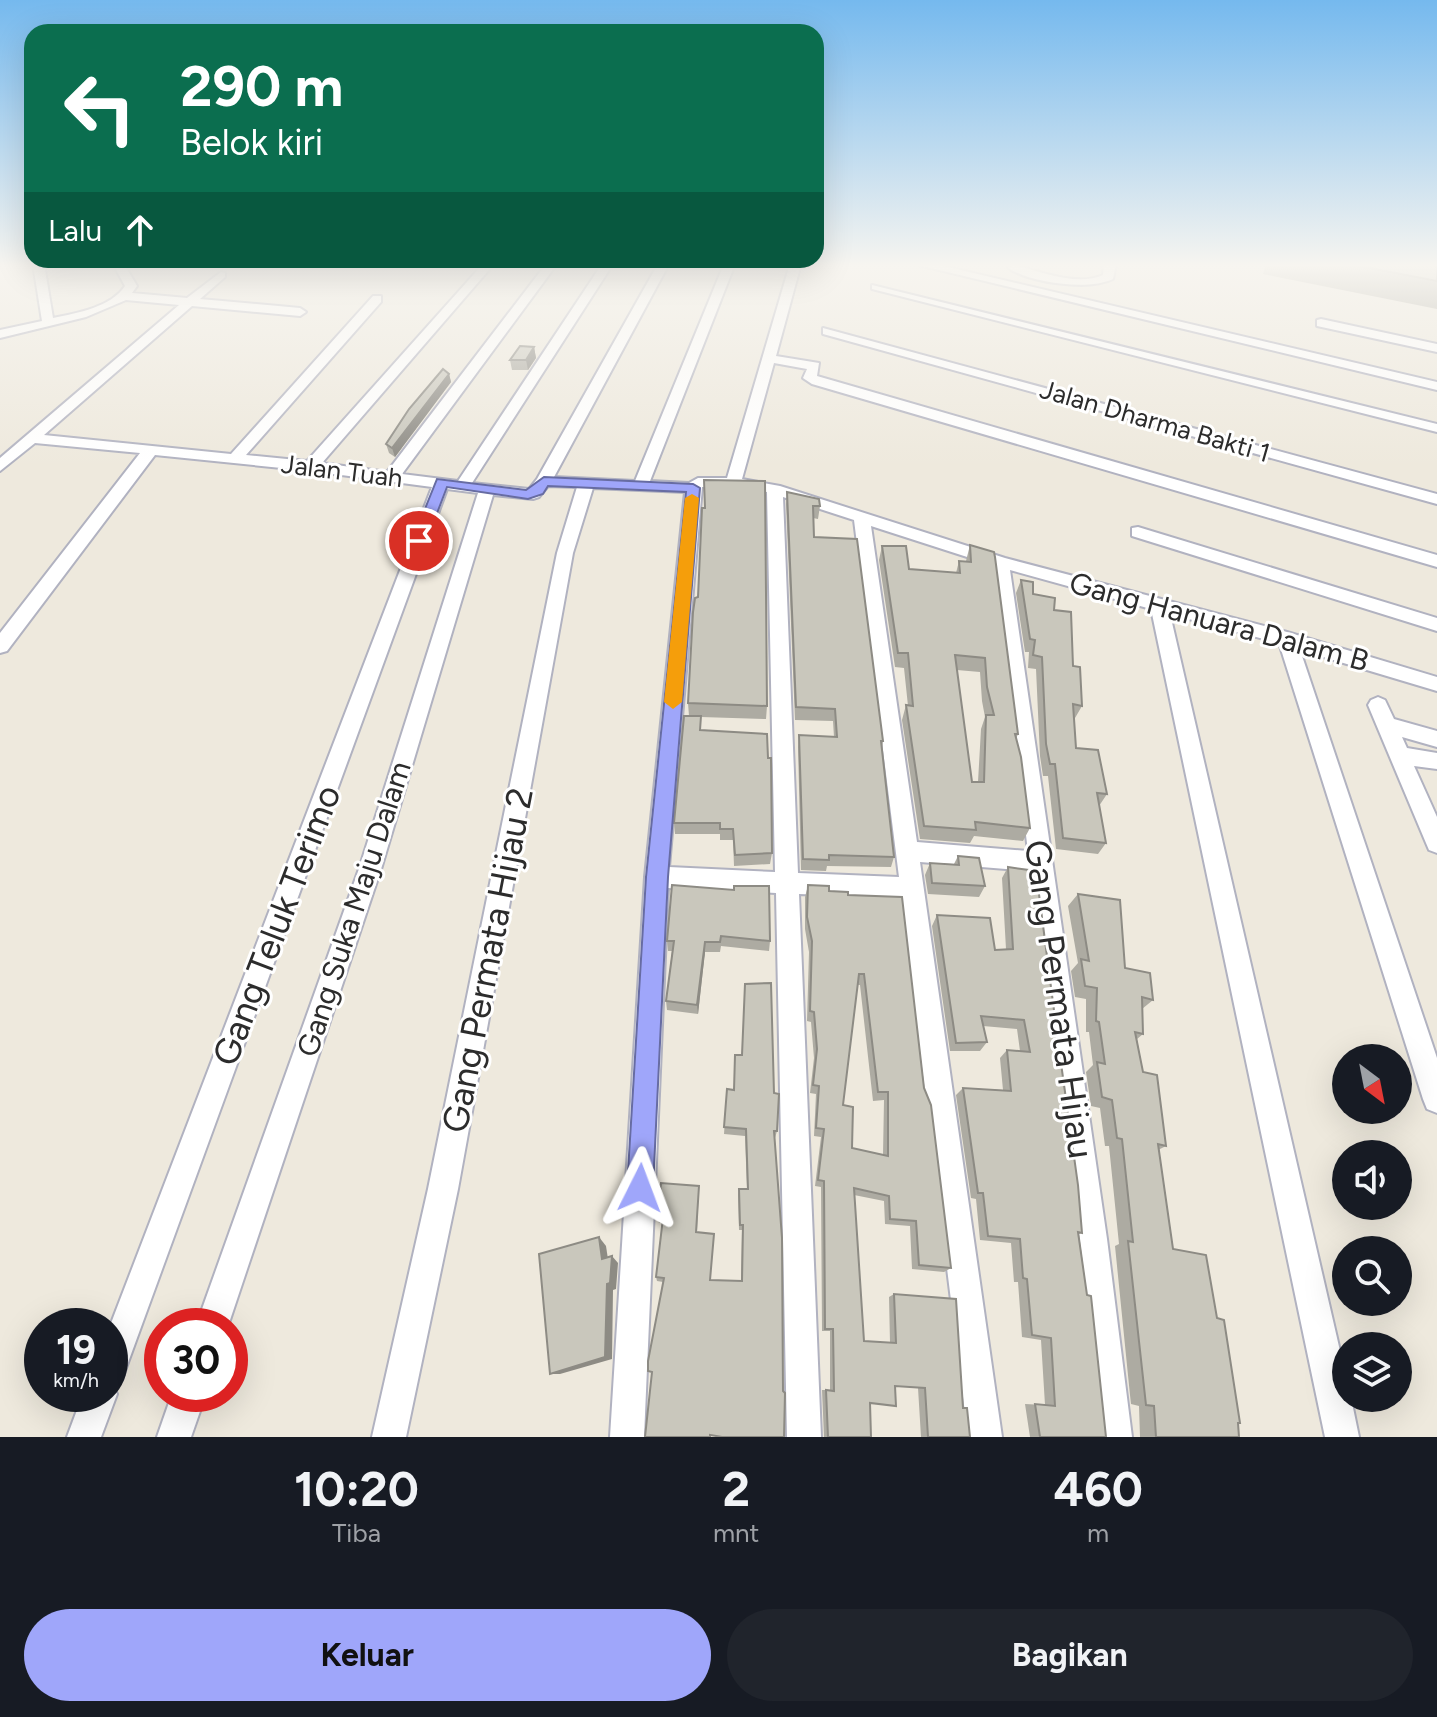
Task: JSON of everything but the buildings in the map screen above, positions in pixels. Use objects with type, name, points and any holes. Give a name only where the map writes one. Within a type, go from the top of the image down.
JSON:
[{"type":"street","points":[[0,466],[153,331]]},
{"type":"street","points":[[234,459],[348,331]]},
{"type":"street","points":[[311,466],[430,331]]},
{"type":"street","points":[[392,476],[501,331]]},
{"type":"street","points":[[464,486],[565,331]]},
{"type":"street","points":[[544,481],[627,331]]},
{"type":"street","points":[[640,487],[703,331]]},
{"type":"street","points":[[733,482],[778,331]]},
{"type":"street","name":"Jalan Dharma Bakti 1","points":[[827,331],[1437,499]]},
{"type":"street","points":[[1051,331],[1437,428]]},
{"type":"street","points":[[1204,331],[1437,386]]},
{"type":"street","points":[[1358,331],[1437,348]]},
{"type":"street","points":[[770,359],[814,366],[810,378],[817,381],[1437,561]]},
{"type":"street","name":"Jalan Tuah","points":[[29,438],[311,466],[528,495],[538,491],[544,481]]},
{"type":"street","points":[[0,646],[150,451]]},
{"type":"street","name":"Gang Hanuara Dalam B","points":[[544,481],[640,487],[733,482],[775,489],[1000,562],[1287,639],[1437,684]]},
{"type":"street","name":"Gang Permata Hijau 2","points":[[389,1437],[443,1189],[565,553],[586,484]]},
{"type":"street","name":"Gang Suka Maju Dalam","points":[[218,1308],[371,866],[464,486]]},
{"type":"street","name":"Gang Teluk Terimo","points":[[128,1323],[464,486]]},
{"type":"street","points":[[627,1437],[657,877],[695,486]]},
{"type":"street","points":[[775,489],[804,1437]]},
{"type":"street","points":[[862,516],[985,1437]]},
{"type":"street","points":[[1138,532],[1437,625]]},
{"type":"street","name":"Gang Permata Hijau","points":[[1000,562],[1042,862],[1115,1437]]},
{"type":"street","points":[[1159,605],[1342,1437]]},
{"type":"street","points":[[1287,639],[1437,1099]]},
{"type":"street","points":[[1378,705],[1437,843]]},
{"type":"street","points":[[1387,725],[1437,739]]},
{"type":"street","points":[[1400,755],[1437,761]]},
{"type":"street","points":[[906,851],[1042,862]]},
{"type":"street","points":[[657,877],[910,888]]},
{"type":"street","points":[[84,1437],[93,1412]]},
{"type":"street","points":[[174,1437],[183,1412]]},
{"type":"slow traffic","points":[[673,702],[692,498]]},
{"type":"route","points":[[419,541],[442,482],[528,495],[538,491],[544,481],[693,488],[657,877],[640,1188]]}]
